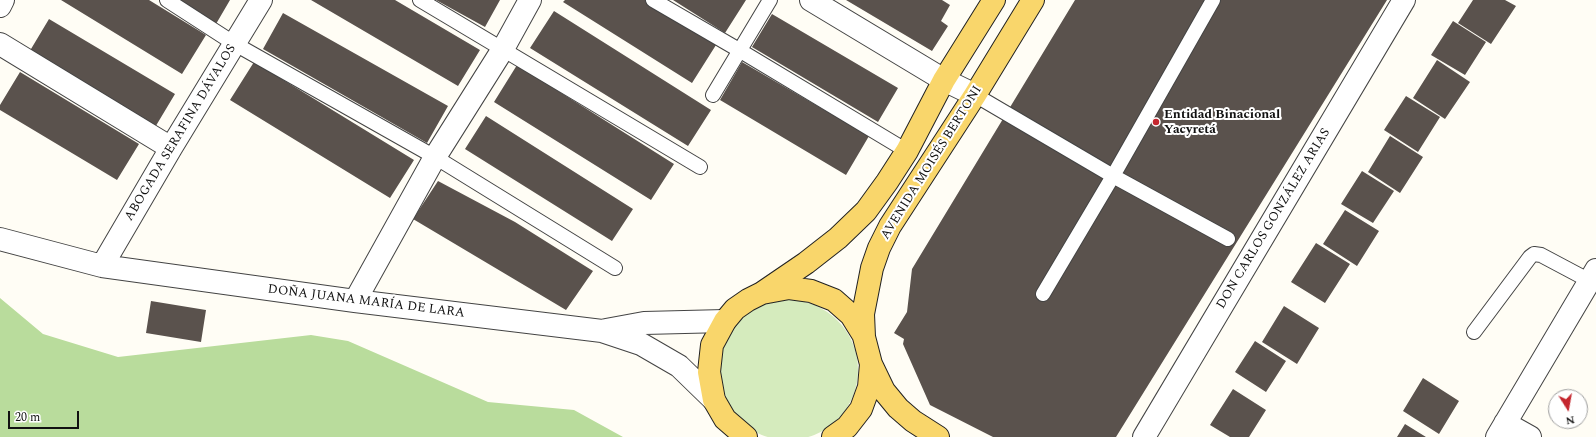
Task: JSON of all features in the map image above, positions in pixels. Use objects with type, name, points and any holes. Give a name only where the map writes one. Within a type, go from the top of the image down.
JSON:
[{"type":"main road","name":"AVENIDA MOISÉS BERTONI","points":[[833,437],[847,427],[861,409],[869,387],[871,364],[864,337],[863,314],[865,295],[879,248],[890,226],[975,95],[1033,0]]},
{"type":"main road","name":"AVENIDA MOISÉS BERTONI","points":[[746,437],[726,419],[714,400],[709,372],[712,345],[725,321],[735,309],[762,293],[806,263],[838,238],[866,211],[907,151],[987,2]]},
{"type":"main road","name":"AVENIDA MOISÉS BERTONI","points":[[762,293],[789,288],[811,291],[834,300],[851,315],[864,337]]},
{"type":"main road","points":[[871,364],[884,391],[898,408],[913,421],[938,437]]},
{"type":"street","points":[[0,6],[3,0]]},
{"type":"street","name":"ABOGADA SERAFINA DÁVALOS","points":[[102,266],[171,148],[261,0]]},
{"type":"street","points":[[355,301],[435,157],[503,49],[530,0]]},
{"type":"street","points":[[811,0],[944,80],[975,95]]},
{"type":"street","name":"DON CARLOS GONZÁLEZ ARIAS","points":[[1144,437],[1404,0]]},
{"type":"street","points":[[0,44],[171,148]]},
{"type":"street","name":"DOÑA JUANA MARÍA DE LARA","points":[[0,238],[102,266],[355,301],[602,331],[641,344],[679,366],[714,400]]},
{"type":"street","points":[[1530,437],[1501,430],[1593,275]]},
{"type":"street","points":[[602,331],[644,323],[725,321]]},
{"type":"lane","points":[[166,0],[235,44],[435,157],[615,268]]},
{"type":"lane","points":[[420,0],[700,167]]},
{"type":"lane","points":[[652,0],[739,50],[907,151]]},
{"type":"lane","points":[[713,95],[770,0]]},
{"type":"lane","points":[[1043,294],[1113,176],[1213,0]]},
{"type":"lane","points":[[975,95],[1113,176],[1228,239]]},
{"type":"lane","points":[[1474,332],[1530,257],[1534,254],[1541,255],[1593,275]]},
{"type":"green space","points":[[0,298],[43,334],[118,357],[311,335],[348,341],[488,402],[574,410],[623,437],[0,437]]},
{"type":"green space","points":[[795,300],[821,308],[842,326],[853,343],[857,356],[857,384],[853,397],[846,409],[832,424],[815,435],[802,439],[781,440],[755,432],[734,414],[723,397],[719,384],[718,363],[726,337],[744,316],[761,305],[774,301]]},
{"type":"building","points":[[61,0],[149,0],[206,35],[182,74]]},
{"type":"building","points":[[176,0],[230,0],[216,24]]},
{"type":"building","points":[[311,0],[395,0],[480,50],[458,86]]},
{"type":"building","points":[[436,0],[500,0],[485,27]]},
{"type":"building","points":[[565,0],[645,0],[716,45],[692,83],[563,2]]},
{"type":"building","points":[[673,0],[746,0],[725,33]]},
{"type":"building","points":[[846,0],[942,0],[950,5],[941,21],[948,26],[932,51]]},
{"type":"building","name":"Entidad Binacional Yacyretá","points":[[1075,0],[1387,0],[1116,437],[993,437],[930,405],[903,344],[904,339],[894,333],[907,312],[912,269]]},
{"type":"building","points":[[1473,0],[1505,0],[1516,6],[1491,44],[1458,23]]},
{"type":"building","points":[[554,11],[711,110],[688,146],[530,48]]},
{"type":"building","points":[[283,13],[448,106],[427,143],[263,49]]},
{"type":"building","points":[[772,14],[898,88],[878,122],[752,47]]},
{"type":"building","points":[[49,19],[175,94],[154,129],[28,54]]},
{"type":"building","points":[[1453,21],[1486,42],[1465,75],[1431,55]]},
{"type":"building","points":[[1437,60],[1470,82],[1445,119],[1413,98]]},
{"type":"building","points":[[254,62],[414,160],[390,198],[230,100]]},
{"type":"building","points":[[742,62],[869,136],[846,175],[720,100]]},
{"type":"building","points":[[517,65],[674,164],[651,200],[494,102]]},
{"type":"building","points":[[20,72],[139,144],[117,180],[0,110],[0,105]]},
{"type":"building","points":[[1406,96],[1440,117],[1418,152],[1384,130]]},
{"type":"building","points":[[486,116],[633,209],[612,241],[465,149]]},
{"type":"building","points":[[1390,136],[1423,157],[1400,193],[1368,172]]},
{"type":"building","points":[[1362,171],[1394,191],[1373,223],[1341,204]]},
{"type":"building","points":[[438,181],[515,222],[593,271],[566,310],[413,219]]},
{"type":"building","points":[[1345,210],[1379,231],[1357,266],[1323,244]]},
{"type":"building","points":[[1316,243],[1350,264],[1325,303],[1291,282]]},
{"type":"building","points":[[151,301],[206,310],[201,342],[146,333]]},
{"type":"building","points":[[1284,306],[1319,328],[1297,364],[1262,342]]},
{"type":"building","points":[[1255,341],[1286,361],[1266,392],[1235,372]]},
{"type":"building","points":[[1423,378],[1459,401],[1439,434],[1403,411]]},
{"type":"building","points":[[1233,389],[1266,410],[1249,437],[1230,437],[1210,425]]},
{"type":"building","points":[[1405,424],[1426,437],[1397,437]]},
{"type":"place","name":"Entidad Binacional Yacyretá","points":[[1156,122]]}]
